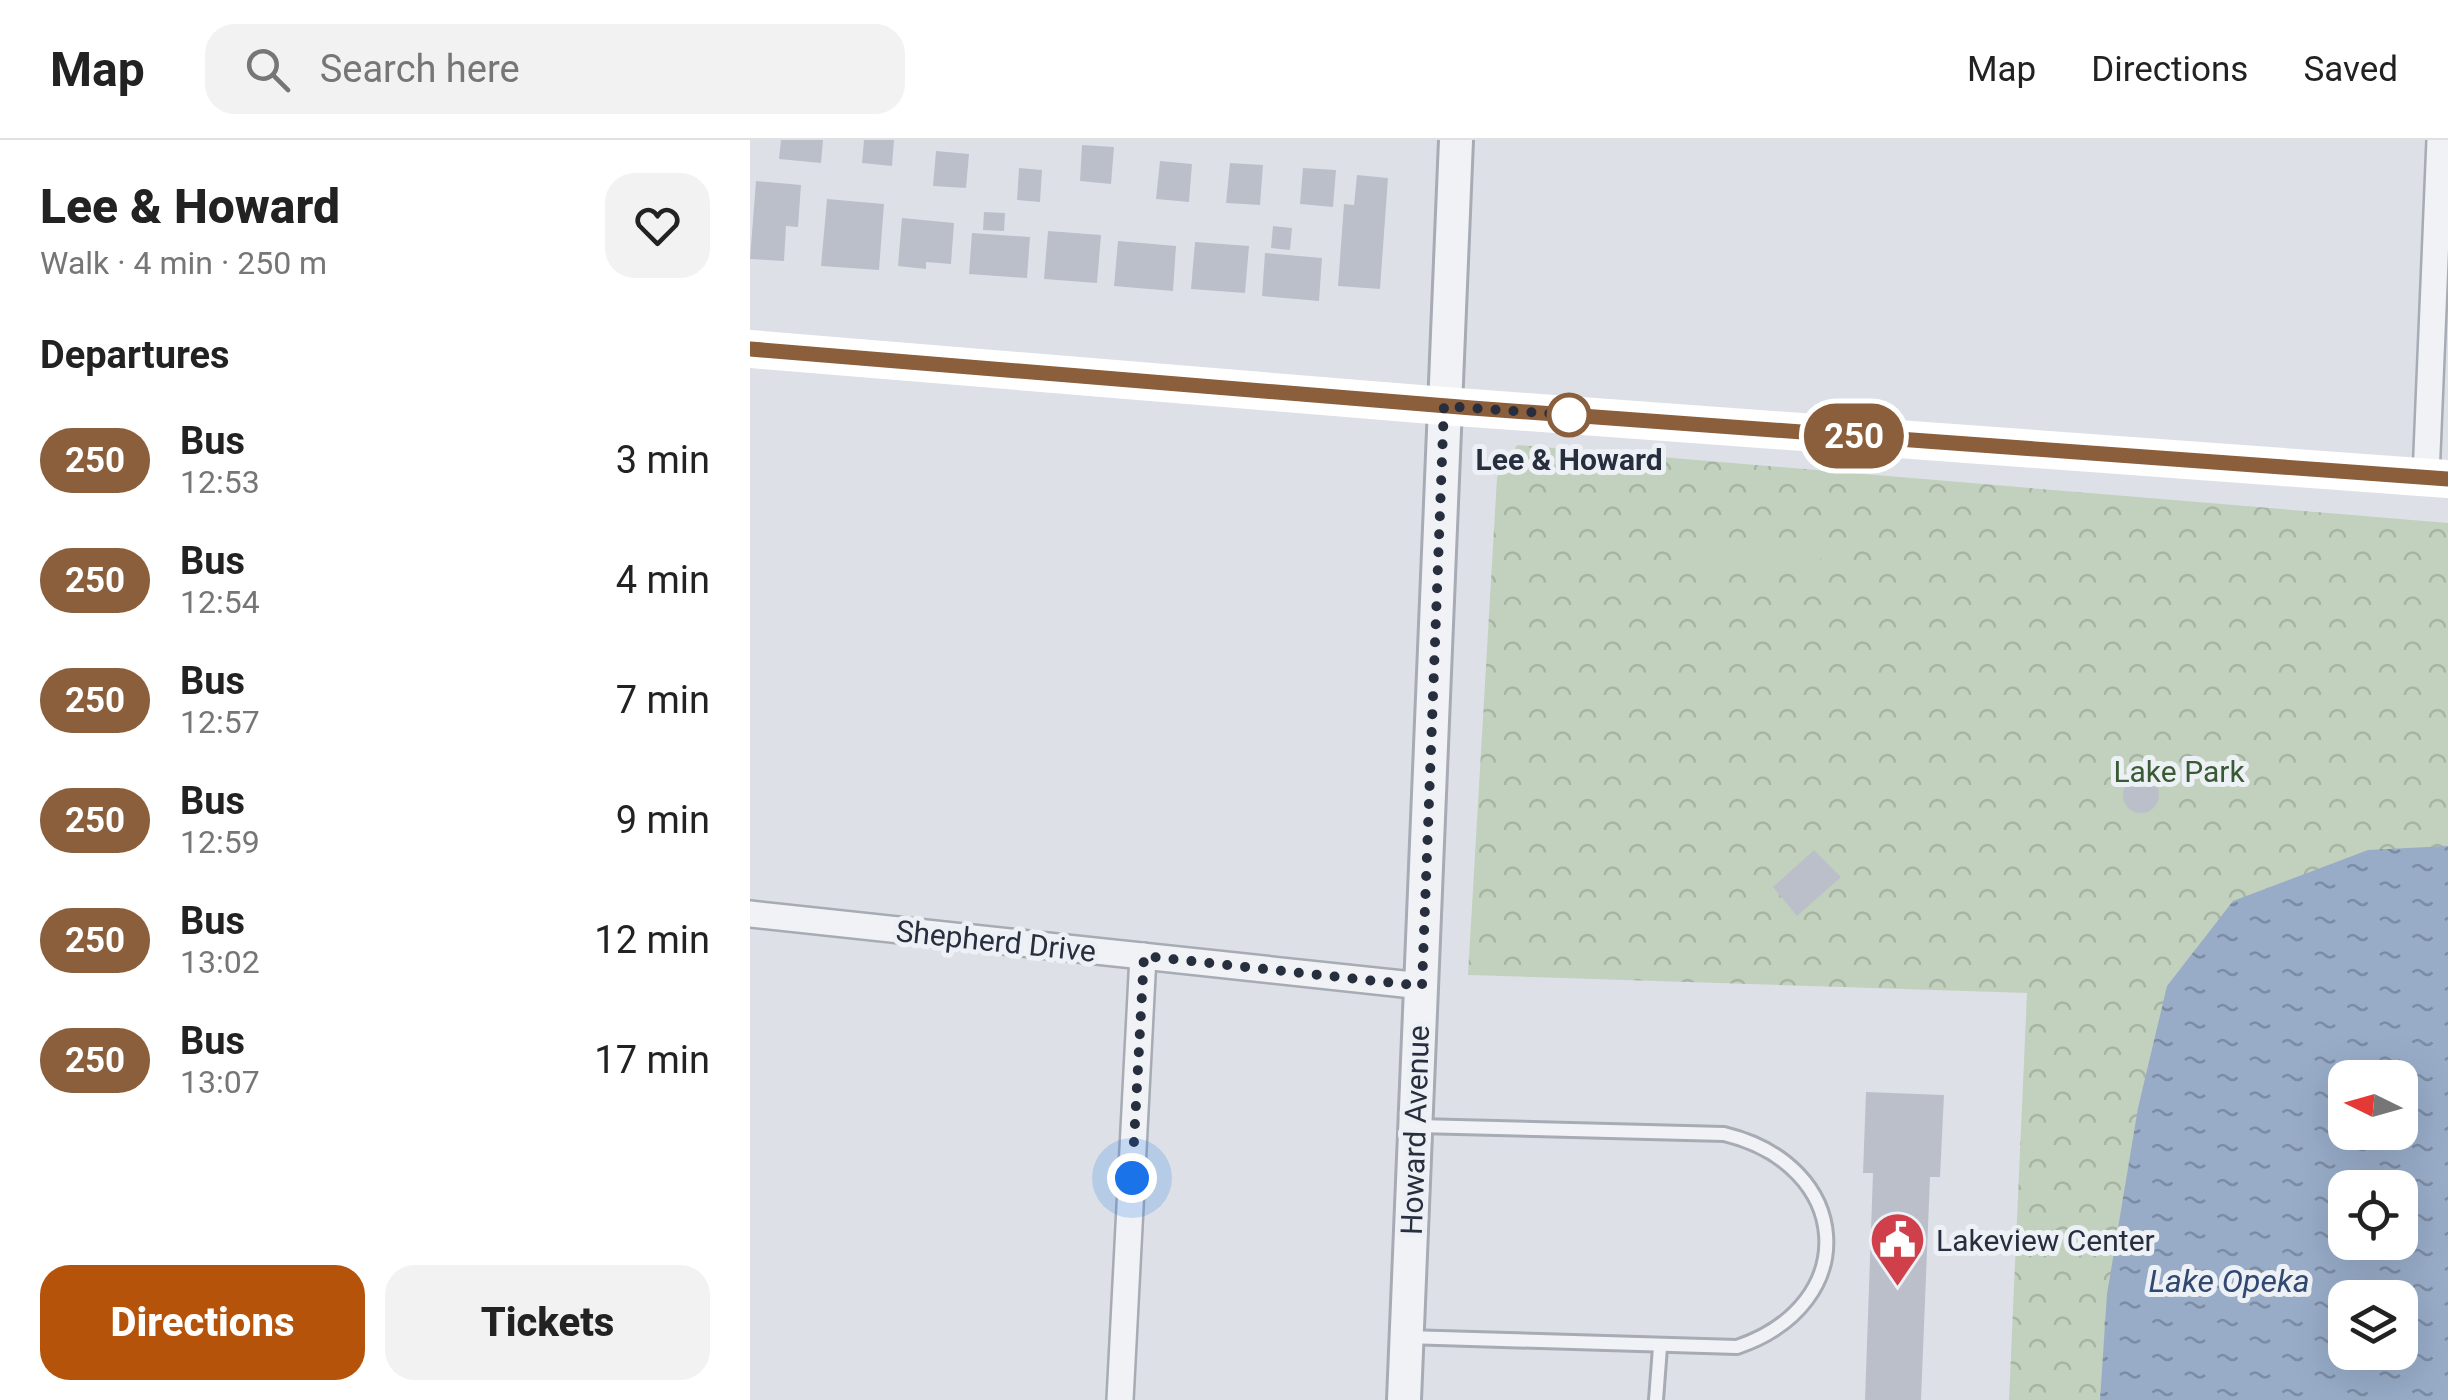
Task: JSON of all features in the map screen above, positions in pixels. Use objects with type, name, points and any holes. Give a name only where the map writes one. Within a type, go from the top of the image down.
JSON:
[{"type":"main road","points":[[750,348],[1444,406],[2437,478]]},
{"type":"street","name":"Howard Avenue","points":[[1404,1400],[1456,140]]},
{"type":"street","points":[[2437,478],[2440,140]]},
{"type":"street","name":"Shepherd Drive","points":[[750,914],[1422,986]]},
{"type":"street","points":[[1120,1400],[1144,956]]},
{"type":"lane","points":[[1406,1337],[1738,1348],[1770,1336],[1797,1316],[1817,1283],[1826,1250],[1816,1197],[1784,1158],[1759,1142],[1724,1134],[1415,1126]]},
{"type":"lane","points":[[1656,1400],[1660,1347]]},
{"type":"green space","name":"Lake Park","points":[[1517,445],[2448,523],[2448,1400],[2009,1400],[2027,993],[1468,975],[1497,477]]},
{"type":"green space","points":[[1701,537],[1822,549],[1819,571],[1700,560]]},
{"type":"water","name":"Lake Opeka","points":[[2448,846],[2448,1400],[2100,1400],[2107,1294],[2138,1108],[2167,986],[2233,901],[2368,850]]},
{"type":"building","points":[[781,140],[823,140],[821,163],[779,159]]},
{"type":"building","points":[[864,140],[894,140],[892,166],[862,163]]},
{"type":"building","points":[[1082,145],[1114,147],[1111,184],[1080,181]]},
{"type":"building","points":[[936,151],[969,154],[966,188],[933,186]]},
{"type":"building","points":[[1160,161],[1192,164],[1189,202],[1156,199]]},
{"type":"building","points":[[1230,163],[1263,165],[1260,205],[1226,203]]},
{"type":"building","points":[[1019,168],[1042,170],[1040,202],[1017,200]]},
{"type":"building","points":[[1303,168],[1336,170],[1333,207],[1300,204]]},
{"type":"building","points":[[1357,175],[1388,178],[1380,289],[1338,286],[1344,204],[1354,205]]},
{"type":"building","points":[[756,181],[801,185],[798,227],[786,226],[784,261],[750,259]]},
{"type":"building","points":[[827,199],[884,204],[879,270],[821,266]]},
{"type":"building","points":[[984,212],[1005,213],[1004,231],[983,230]]},
{"type":"building","points":[[902,218],[954,223],[951,264],[926,262],[926,269],[898,266]]},
{"type":"building","points":[[1273,226],[1292,228],[1290,250],[1271,248]]},
{"type":"building","points":[[1048,231],[1101,235],[1097,283],[1044,279]]},
{"type":"building","points":[[972,233],[1030,237],[1027,278],[969,274]]},
{"type":"building","points":[[1118,241],[1176,246],[1173,291],[1114,286]]},
{"type":"building","points":[[1195,242],[1249,246],[1245,293],[1191,289]]},
{"type":"building","points":[[1265,253],[1322,258],[1319,301],[1262,296]]},
{"type":"building","points":[[2141,777],[2154,782],[2159,795],[2154,808],[2141,813],[2128,808],[2123,795],[2128,782]]},
{"type":"building","points":[[1814,850],[1841,877],[1797,916],[1773,887]]},
{"type":"building","name":"Lakeview Center","points":[[1866,1092],[1944,1095],[1940,1177],[1930,1177],[1921,1400],[1865,1400],[1873,1173],[1863,1173]]},
{"type":"bus line","name":"250","points":[[750,349],[1472,408],[2448,479]]},
{"type":"place","name":"Lee & Howard","points":[[1569,415]]},
{"type":"place","name":"Lakeview Center","points":[[1897,1289]]},
{"type":"route","points":[[1132,1178],[1144,956],[1422,986],[1444,406],[1569,415]]}]
